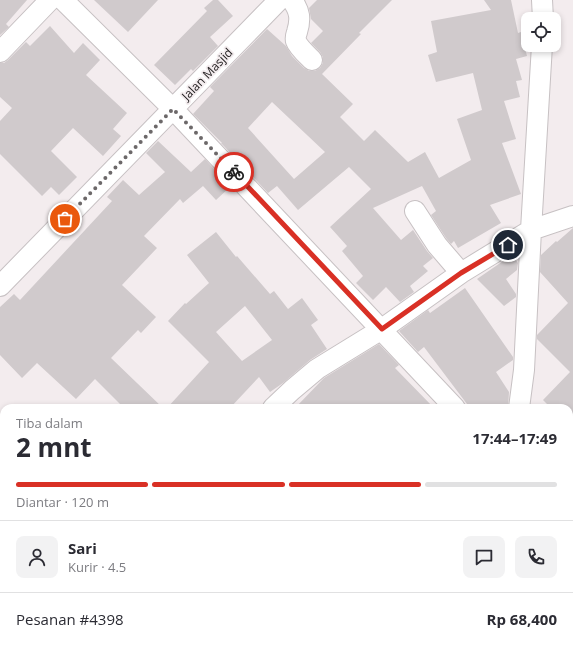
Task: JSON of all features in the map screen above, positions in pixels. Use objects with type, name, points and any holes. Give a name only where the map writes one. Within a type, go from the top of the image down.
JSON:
[{"type":"street","points":[[0,52],[50,0]]},
{"type":"street","points":[[63,0],[173,109],[451,404]]},
{"type":"street","name":"Jalan Masjid","points":[[0,286],[279,0]]},
{"type":"street","points":[[292,0],[299,12],[298,31],[295,37],[296,42],[312,60]]},
{"type":"street","points":[[542,0],[543,12]]},
{"type":"street","points":[[520,404],[524,370],[542,52]]},
{"type":"street","points":[[415,211],[438,245],[461,273]]},
{"type":"street","points":[[277,404],[317,369],[382,329],[461,273],[531,230],[573,216]]},
{"type":"building","points":[[0,0],[27,0],[6,24],[9,27],[0,35]]},
{"type":"building","points":[[94,0],[158,0],[128,32]]},
{"type":"building","points":[[213,0],[218,0],[233,16],[210,37],[218,46],[193,71],[191,69],[175,85],[154,65],[207,11],[204,8]]},
{"type":"building","points":[[317,0],[392,0],[359,33],[361,34],[322,74],[353,104],[340,117],[364,141],[375,130],[408,162],[425,152],[439,178],[471,160],[457,119],[482,110],[473,73],[436,82],[428,55],[437,52],[431,21],[491,10],[484,0],[511,0],[518,33],[521,32],[521,52],[526,52],[527,56],[516,59],[522,80],[516,81],[520,97],[504,101],[516,139],[502,143],[521,194],[490,205],[501,223],[458,248],[454,241],[451,244],[446,238],[431,215],[436,211],[422,186],[373,208],[401,240],[413,230],[433,258],[423,266],[428,271],[410,286],[414,292],[400,302],[386,287],[373,300],[356,283],[363,276],[342,251],[347,246],[330,227],[371,189],[349,167],[298,210],[277,186],[268,193],[193,114],[214,91],[210,87],[267,29],[286,46],[292,56],[304,68],[309,71],[315,71],[320,68],[323,63],[323,57],[311,43],[323,31],[311,19],[309,8]],"holes":[[[272,102],[325,152],[294,179],[248,128]]]},
{"type":"building","points":[[50,26],[74,53],[83,43],[100,60],[86,75],[127,113],[113,129],[121,136],[103,156],[73,128],[51,151],[77,177],[59,195],[51,187],[42,196],[0,154],[0,121],[12,108],[0,97],[0,63],[4,63],[8,60],[26,42],[30,46]]},
{"type":"building","points":[[158,141],[191,172],[205,159],[230,187],[216,200],[203,186],[183,203],[180,199],[144,236],[157,248],[122,285],[156,317],[141,333],[138,330],[111,358],[159,404],[120,404],[95,379],[76,399],[37,363],[22,378],[0,355],[0,307],[14,294],[20,300],[112,201],[107,197],[123,180],[139,195],[165,172],[146,153]]},
{"type":"building","points":[[573,228],[573,404],[547,404],[543,400],[570,372],[537,339],[537,335],[568,303],[540,272],[541,255],[556,241],[557,242]]},
{"type":"building","points":[[216,232],[236,257],[237,256],[270,294],[274,291],[288,309],[302,298],[318,320],[311,325],[327,349],[310,360],[270,392],[259,377],[234,404],[171,404],[209,362],[168,321],[185,303],[186,304],[209,283],[187,255]],"holes":[[[245,306],[272,340],[242,361],[216,332]]]},
{"type":"building","points":[[512,255],[518,263],[517,270],[506,279],[516,294],[516,297],[504,306],[477,279]]},
{"type":"building","points":[[465,288],[513,357],[513,360],[496,372],[509,392],[508,404],[467,404],[424,347],[418,352],[399,331],[428,310],[430,313]]},
{"type":"building","points":[[379,344],[399,365],[395,368],[430,404],[299,404],[324,378]]},
{"type":"way so far","points":[[65,219],[173,109],[234,172]]},
{"type":"route","points":[[234,172],[382,329],[461,273],[508,245]]}]
